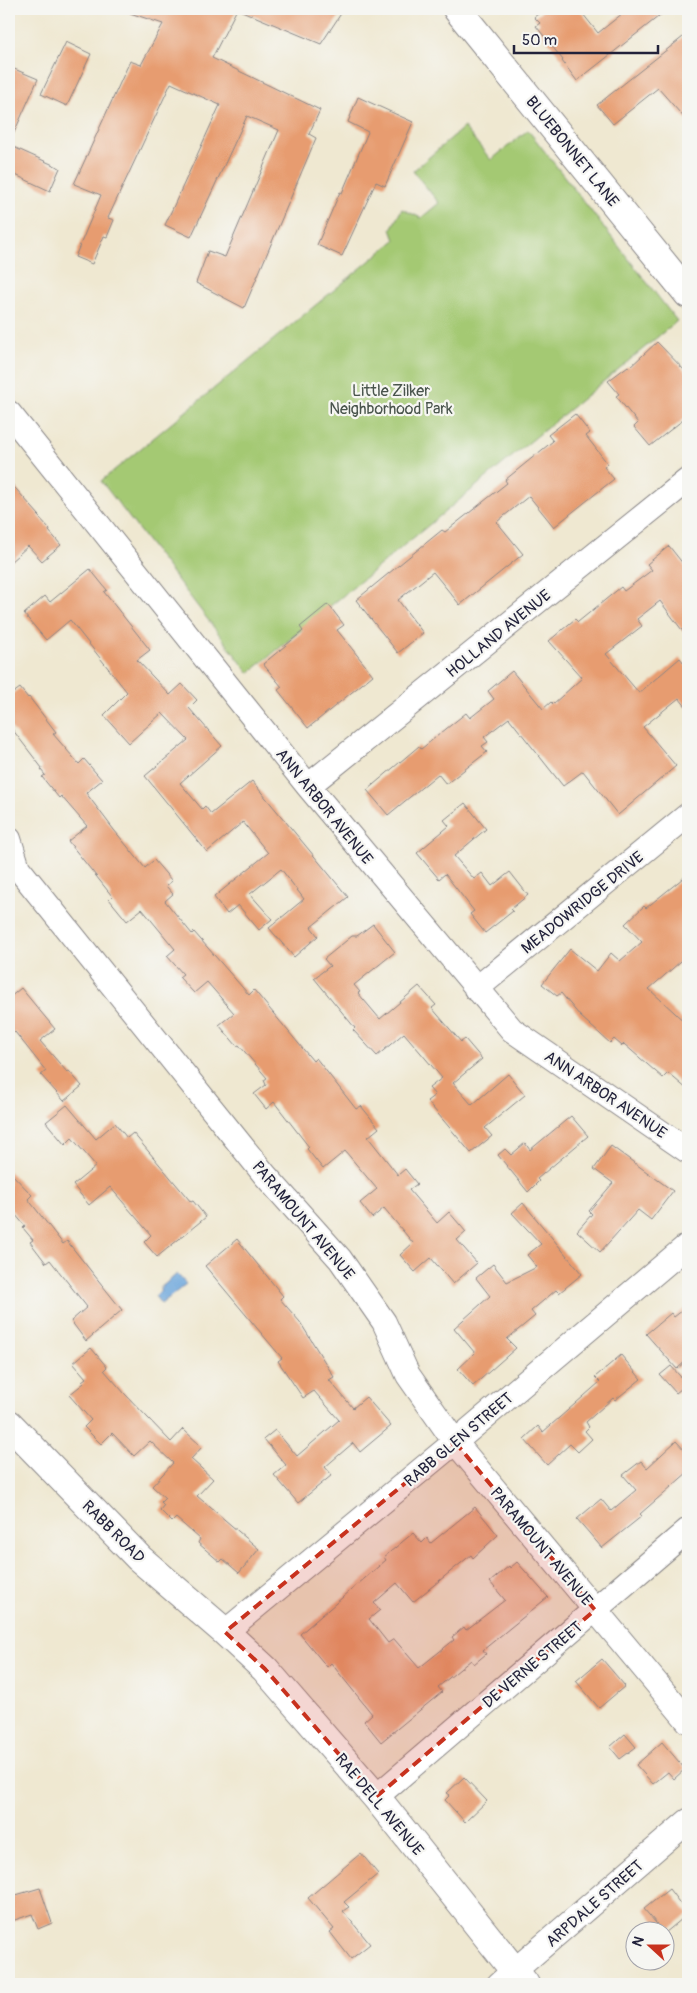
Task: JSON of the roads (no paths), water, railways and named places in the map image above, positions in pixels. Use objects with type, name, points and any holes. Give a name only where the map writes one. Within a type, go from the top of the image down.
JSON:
[{"type":"street","name":"BLUEBONNET LANE","points":[[457,9],[688,294]]},
{"type":"street","name":"ANN ARBOR AVENUE","points":[[9,412],[308,786],[512,1030],[688,1151]]},
{"type":"street","name":"HOLLAND AVENUE","points":[[308,786],[688,480]]},
{"type":"street","name":"MEADOWRIDGE DRIVE","points":[[476,988],[688,815]]},
{"type":"street","name":"PARAMOUNT AVENUE","points":[[9,839],[18,868],[265,1174],[340,1259],[384,1322],[408,1375],[455,1442],[688,1722]]},
{"type":"street","name":"RABB GLEN STREET","points":[[225,1632],[455,1442],[688,1244]]},
{"type":"street","name":"RABB ROAD","points":[[9,1424],[139,1558],[225,1632]]},
{"type":"street","name":"DE VERNE STREET","points":[[376,1797],[688,1530]]},
{"type":"street","name":"RAE DELL AVENUE","points":[[225,1632],[265,1669],[376,1797],[513,1980]]},
{"type":"street","name":"ARPDALE STREET","points":[[513,1980],[688,1821]]},
{"type":"water","points":[[177,1274],[186,1284],[161,1304],[155,1296],[161,1291],[159,1289]]},
{"type":"park label","name":"Little Zilker Neighborhood Park","points":[[391,399]]}]
